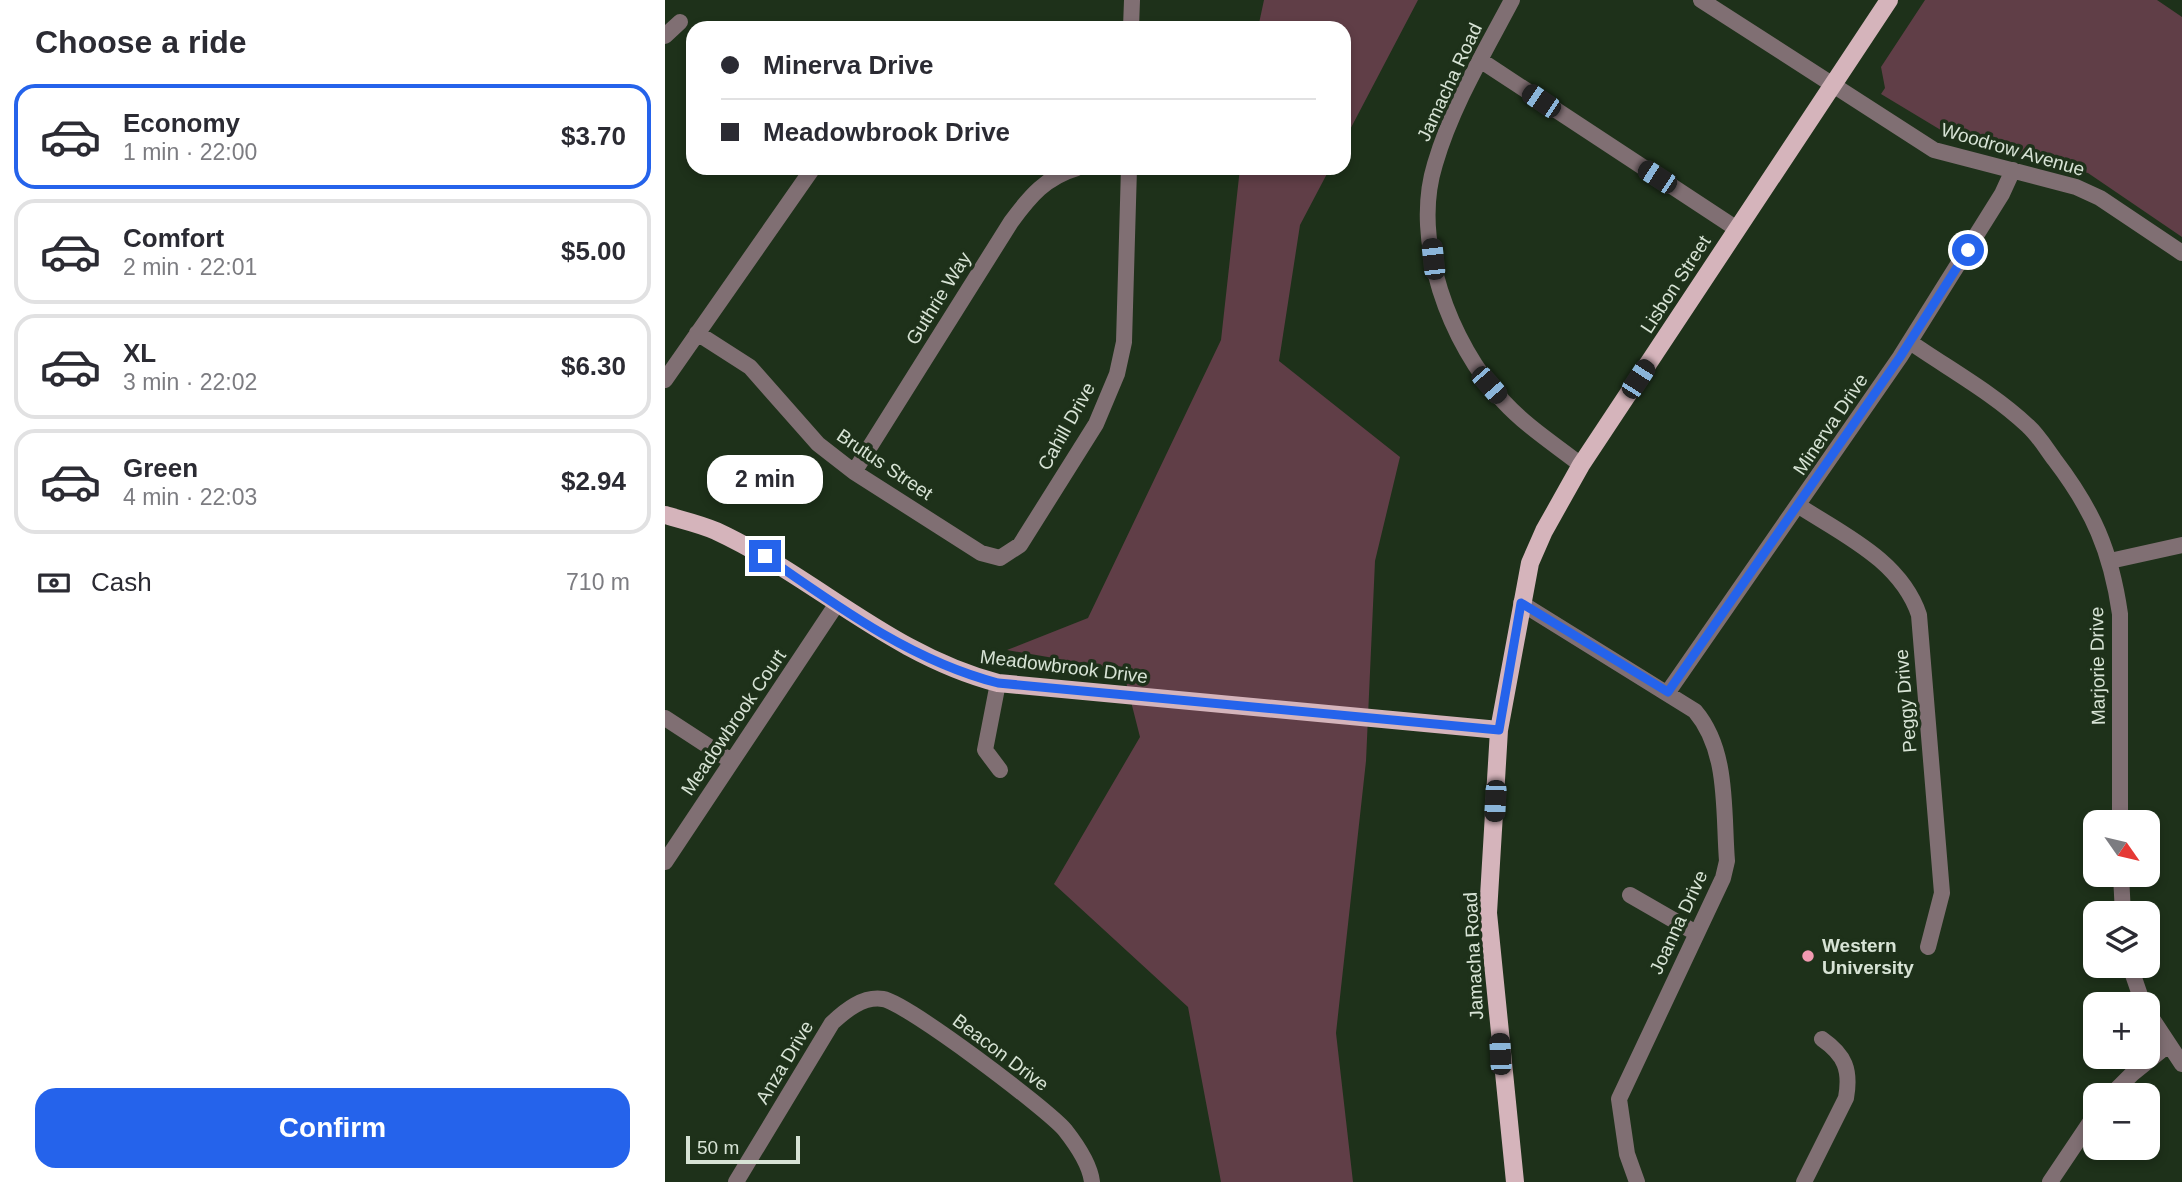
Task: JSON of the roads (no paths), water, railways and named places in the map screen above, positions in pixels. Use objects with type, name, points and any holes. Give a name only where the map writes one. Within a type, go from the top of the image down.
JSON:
[{"type":"main road","name":"Lisbon Street","points":[[1521,603],[1530,563],[1543,531],[1581,465],[1889,0]]},
{"type":"main road","name":"Meadowbrook Drive","points":[[665,515],[714,530],[765,556],[836,605],[923,657],[959,673],[998,683],[1499,730]]},
{"type":"main road","name":"Jamacha Road","points":[[1515,1182],[1488,914],[1499,730],[1521,603]]},
{"type":"street","points":[[1131,21],[1132,0]]},
{"type":"street","name":"Jamacha Road","points":[[1512,0],[1480,60],[1434,166],[1430,213],[1438,282],[1458,337],[1489,385],[1520,418],[1581,465]]},
{"type":"street","name":"Woodrow Avenue","points":[[1700,0],[1934,150],[2076,187],[2100,198],[2182,253]]},
{"type":"street","points":[[665,36],[680,22]]},
{"type":"street","points":[[1480,60],[1737,229]]},
{"type":"street","name":"Minerva Drive","points":[[1668,692],[1910,342],[2002,194],[2013,170]]},
{"type":"street","points":[[665,380],[808,175]]},
{"type":"street","name":"Guthrie Way","points":[[854,472],[1011,222],[1032,194],[1055,175]]},
{"type":"street","name":"Cahill Drive","points":[[1000,558],[1020,545],[1095,424],[1117,374],[1124,342],[1127,175]]},
{"type":"street","name":"Brutus Street","points":[[697,333],[750,367],[818,444],[854,472],[981,553],[1000,558]]},
{"type":"street","name":"Marjorie Drive","points":[[1910,342],[2030,428],[2085,500],[2110,561],[2120,614],[2120,810]]},
{"type":"street","name":"Peggy Drive","points":[[1799,506],[1894,572],[1910,594],[1919,615],[1942,893],[1928,947]]},
{"type":"street","points":[[2110,561],[2182,545]]},
{"type":"street","name":"Joanna Drive","points":[[1521,603],[1695,710],[1707,726],[1720,766],[1727,861],[1723,878],[1619,1099],[1627,1154],[1637,1182]]},
{"type":"street","name":"Meadowbrook Court","points":[[665,862],[836,605]]},
{"type":"street","points":[[998,683],[985,750],[1000,770]]},
{"type":"street","points":[[665,718],[731,761]]},
{"type":"street","points":[[1630,895],[1696,933]]},
{"type":"street","name":"Beacon Drive","points":[[854,1006],[879,999],[896,1003],[914,1013],[1063,1128],[1075,1143],[1092,1182]]},
{"type":"street","name":"Anza Drive","points":[[736,1182],[832,1023],[854,1006]]},
{"type":"street","points":[[2160,1032],[2182,1064]]},
{"type":"street","points":[[1804,1182],[1848,1089],[1846,1062],[1837,1049],[1822,1039]]},
{"type":"street","points":[[2125,1083],[2168,1045]]},
{"type":"street","points":[[2050,1182],[2083,1133]]},
{"type":"place","name":"Western University","points":[[1808,956]]}]
